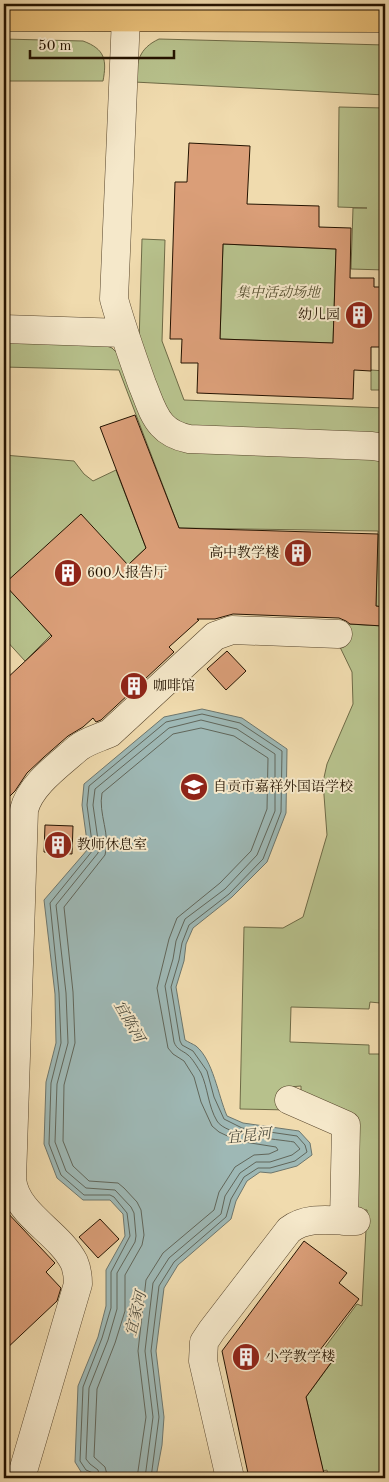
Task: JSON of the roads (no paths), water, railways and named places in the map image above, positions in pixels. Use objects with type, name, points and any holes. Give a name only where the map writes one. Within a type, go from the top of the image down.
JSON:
[{"type":"main road","points":[[4,17],[385,18]]},
{"type":"lane","points":[[126,17],[114,299],[123,333],[153,413],[163,426],[178,437],[189,439],[385,448]]},
{"type":"lane","points":[[4,329],[123,333]]},
{"type":"lane","points":[[20,1478],[77,1289],[81,1254],[69,1254],[23,1205],[14,1190],[12,1179],[34,837],[26,803],[35,788],[81,746],[110,732],[210,652],[215,636],[232,630],[338,634]]},
{"type":"lane","points":[[230,1478],[203,1361],[204,1342],[289,1230],[309,1220],[350,1221],[346,1125],[289,1100]]},
{"type":"water","points":[[202,709],[242,718],[287,749],[286,813],[267,862],[232,897],[193,928],[186,944],[184,961],[176,987],[185,1040],[196,1046],[207,1060],[227,1116],[243,1123],[299,1131],[310,1143],[312,1155],[297,1166],[271,1173],[260,1172],[247,1181],[236,1201],[231,1219],[178,1265],[164,1288],[156,1351],[164,1417],[162,1445],[156,1477],[114,1478],[83,1475],[75,1462],[78,1386],[98,1337],[106,1306],[106,1270],[125,1236],[123,1214],[110,1200],[83,1200],[57,1178],[44,1144],[46,1082],[56,1043],[55,994],[44,900],[88,849],[82,805],[84,784],[164,717]]},
{"type":"place","name":"幼儿园","points":[[359,315]]},
{"type":"place","name":"高中教学楼","points":[[298,553]]},
{"type":"place","name":"600人报告厅","points":[[68,573]]},
{"type":"place","name":"咖啡馆","points":[[134,686]]},
{"type":"place","name":"自贡市嘉祥外国语学校","points":[[194,787]]},
{"type":"place","name":"教师休息室","points":[[58,845]]},
{"type":"place","name":"小学教学楼","points":[[246,1357]]},
{"type":"park label","name":"集中活动场地","points":[[278,293]]},
{"type":"water label","name":"宜陈河","points":[[128,1022]]},
{"type":"water label","name":"宜昆河","points":[[249,1137]]},
{"type":"water label","name":"宜家河","points":[[137,1314]]}]
